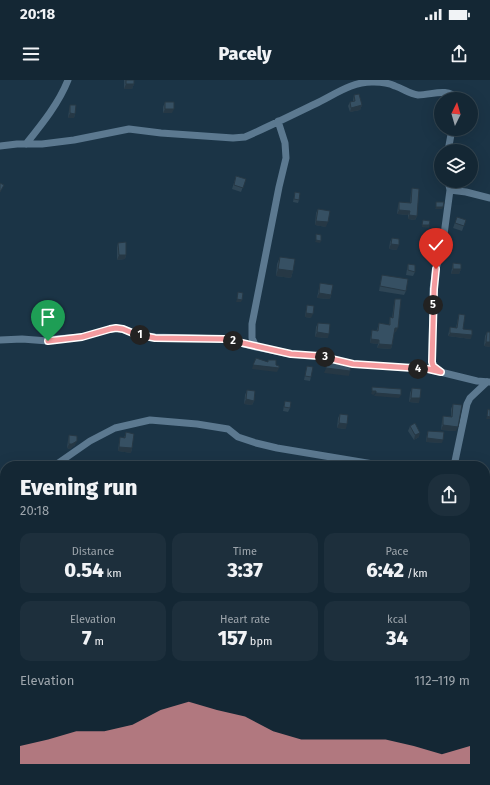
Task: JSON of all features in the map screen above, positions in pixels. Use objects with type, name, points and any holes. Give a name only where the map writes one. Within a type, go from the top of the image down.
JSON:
[{"type":"street","points":[[26,144],[65,90],[68,80]]},
{"type":"street","points":[[0,146],[61,142],[129,129],[161,133],[233,138],[245,136],[278,121],[353,82],[386,83],[416,95],[434,93]]},
{"type":"street","points":[[256,347],[252,338],[252,324],[286,158],[285,142],[278,121]]},
{"type":"street","points":[[441,372],[433,366],[432,362],[434,289],[436,269],[443,242],[450,190],[490,198]]},
{"type":"street","points":[[0,340],[22,339],[48,341],[82,337],[116,328],[155,338],[221,338],[291,354],[319,356],[353,364],[428,369],[477,382],[488,382]]},
{"type":"street","points":[[455,461],[467,404],[470,398],[488,382]]},
{"type":"street","points":[[61,461],[90,441],[115,428],[150,420],[197,424],[228,429],[238,437],[256,443],[357,461]]},
{"type":"building","points":[[126,80],[134,80],[134,84],[126,84]]},
{"type":"building","points":[[359,94],[362,105],[351,108],[350,102],[355,101],[354,95]]},
{"type":"building","points":[[165,102],[174,102],[174,109],[165,109]]},
{"type":"building","points":[[70,105],[76,105],[75,114],[70,113]]},
{"type":"building","points":[[236,176],[246,179],[243,188],[234,185]]},
{"type":"building","points":[[0,183],[4,185],[0,192]]},
{"type":"building","points":[[412,188],[419,189],[417,216],[409,215],[410,211],[399,210],[399,202],[411,203]]},
{"type":"building","points":[[295,192],[300,193],[299,200],[294,199]]},
{"type":"building","points":[[436,202],[444,202],[443,207],[436,207]]},
{"type":"building","points":[[318,209],[330,211],[328,222],[316,221]]},
{"type":"building","points":[[457,217],[466,220],[464,226],[455,223]]},
{"type":"building","points":[[423,220],[430,221],[429,225],[422,225]]},
{"type":"building","points":[[316,234],[321,235],[321,241],[316,240]]},
{"type":"building","points":[[392,238],[399,239],[399,245],[391,244]]},
{"type":"building","points":[[126,242],[126,255],[119,255],[118,243]]},
{"type":"building","points":[[280,257],[295,259],[293,271],[278,269]]},
{"type":"building","points":[[453,263],[461,264],[461,269],[453,269]]},
{"type":"building","points":[[408,264],[415,265],[415,272],[408,270]]},
{"type":"building","points":[[382,275],[408,279],[406,291],[380,286]]},
{"type":"building","points":[[320,283],[333,285],[331,295],[319,293]]},
{"type":"building","points":[[238,292],[243,293],[242,300],[237,299]]},
{"type":"building","points":[[395,299],[401,299],[398,328],[395,328],[392,345],[379,344],[379,340],[371,339],[372,330],[378,331],[379,323],[390,325],[390,317],[393,318]]},
{"type":"building","points":[[307,305],[314,306],[313,314],[306,313]]},
{"type":"building","points":[[459,314],[465,315],[463,329],[472,330],[472,335],[450,333],[450,327],[457,328]]},
{"type":"building","points":[[318,323],[330,324],[329,334],[317,332]]},
{"type":"building","points":[[487,332],[490,332],[490,342],[486,342]]},
{"type":"building","points":[[256,358],[268,362],[268,360],[276,360],[276,365],[279,366],[279,368],[253,365]]},
{"type":"building","points":[[327,361],[351,364],[350,371],[326,368]]},
{"type":"building","points":[[307,366],[313,367],[311,377],[305,376]]},
{"type":"building","points":[[372,387],[401,389],[401,395],[376,393],[376,391],[372,391]]},
{"type":"building","points":[[412,388],[421,389],[420,398],[411,398]]},
{"type":"building","points":[[247,390],[255,391],[254,401],[246,399]]},
{"type":"building","points":[[285,401],[291,402],[290,408],[284,407]]},
{"type":"building","points":[[453,404],[462,405],[458,427],[443,425],[443,416],[452,417]]},
{"type":"building","points":[[488,409],[490,410],[490,417],[487,416]]},
{"type":"building","points":[[340,414],[348,415],[347,424],[339,423]]},
{"type":"building","points":[[415,423],[420,433],[415,435],[410,426]]},
{"type":"building","points":[[428,431],[444,432],[443,440],[427,438]]},
{"type":"building","points":[[126,432],[134,434],[132,448],[119,447],[120,437],[125,438]]},
{"type":"building","points":[[69,435],[77,436],[77,441],[69,444]]},
{"type":"route","points":[[48,341],[82,337],[116,328],[155,338],[221,338],[291,354],[319,356],[353,364],[428,369],[441,372],[433,366],[431,344],[436,269]]}]
